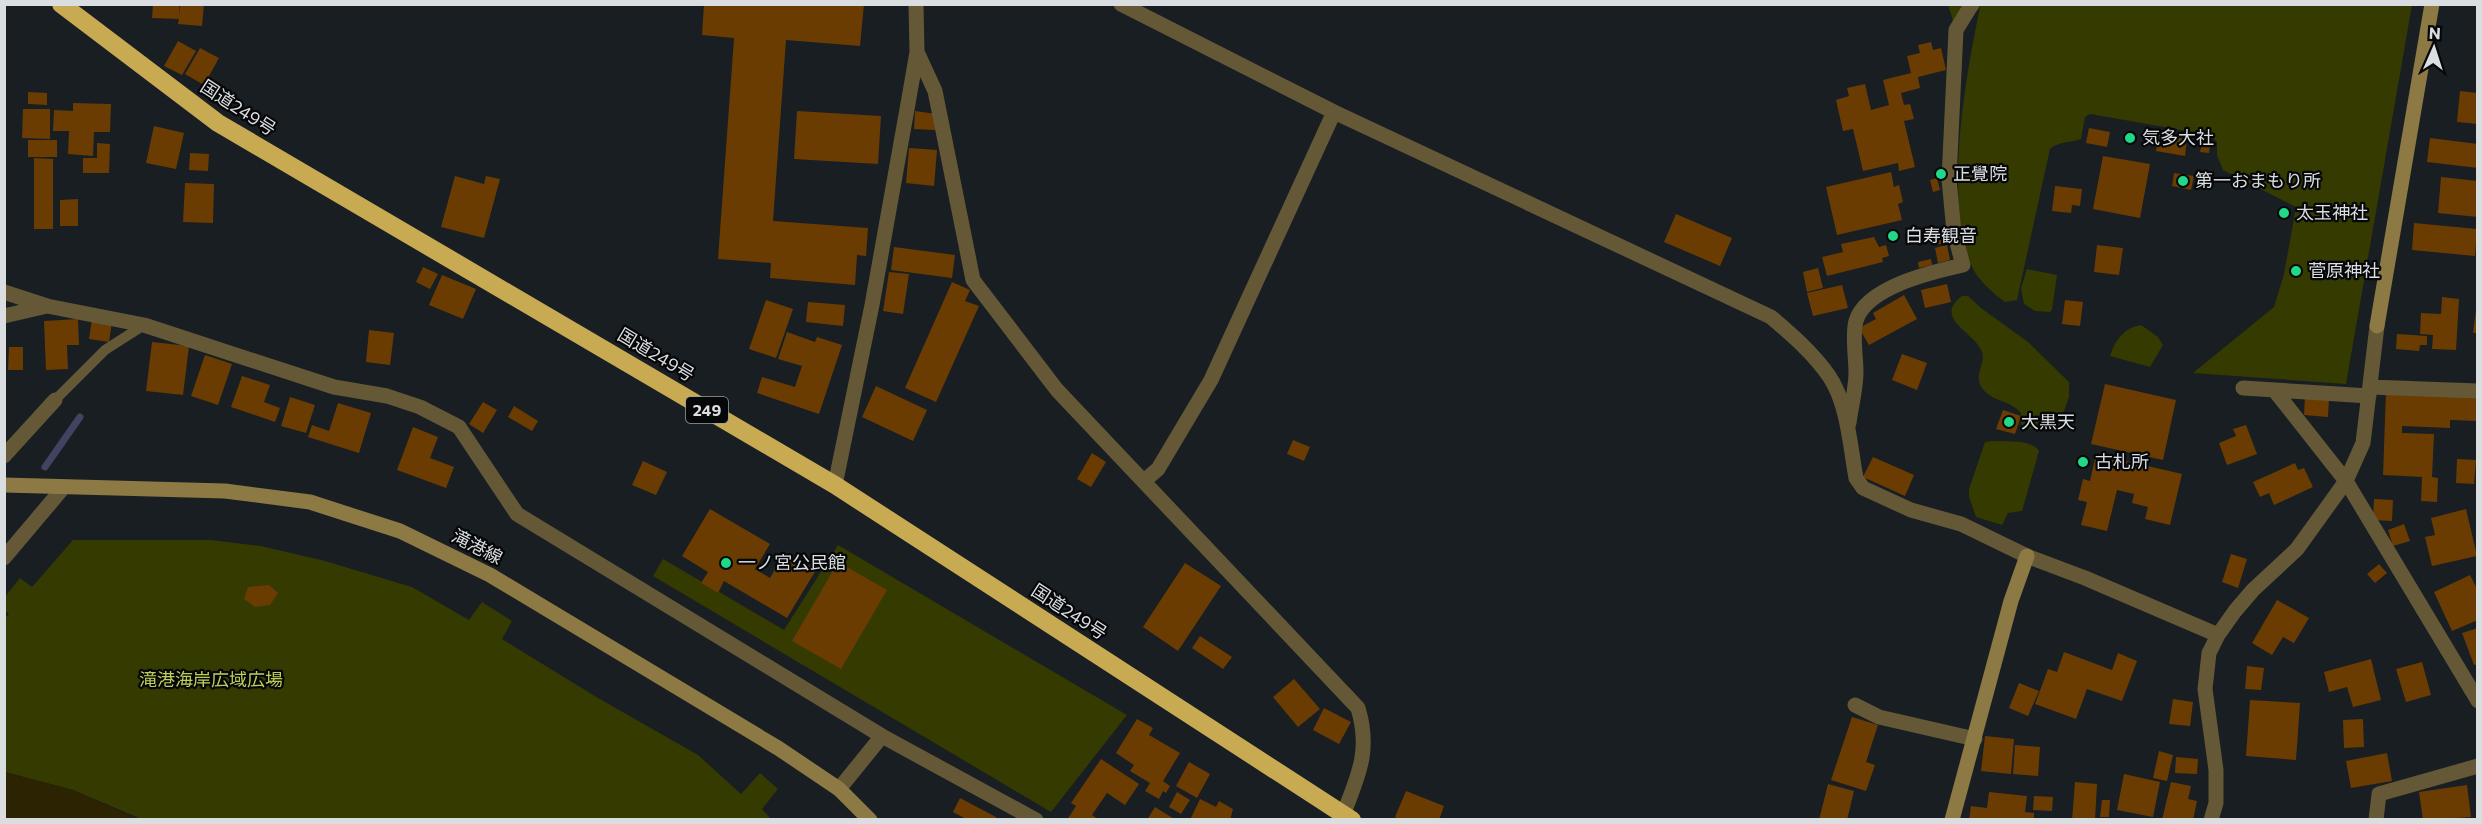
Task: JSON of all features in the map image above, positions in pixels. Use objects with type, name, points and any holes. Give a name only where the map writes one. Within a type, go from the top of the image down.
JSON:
[{"type":"highway","name":"国道249号","points":[[61,4],[218,123],[835,485],[1345,818]]},
{"type":"main road","points":[[2377,326],[2432,4]]},
{"type":"main road","name":"滝港線","points":[[4,485],[225,491],[310,502],[400,531],[490,575],[778,748],[839,789],[870,819]]},
{"type":"main road","points":[[1953,819],[2011,601],[2027,556]]},
{"type":"street","points":[[835,485],[872,305],[917,52],[916,4]]},
{"type":"street","points":[[1121,4],[1334,112],[1771,317],[1803,345],[1829,376],[1841,403],[1856,478],[1863,488],[1911,510],[1961,524],[2027,556],[2085,578],[2218,635]]},
{"type":"street","points":[[1847,432],[1856,375],[1856,321],[1866,303],[1874,296],[1930,273],[1963,265],[1954,232],[1949,179],[1956,30],[1972,4]]},
{"type":"street","points":[[917,52],[935,91],[973,280],[1057,390],[1358,708],[1363,724],[1362,765],[1345,818]]},
{"type":"street","points":[[1144,481],[1158,469],[1211,380],[1334,112]]},
{"type":"street","points":[[4,292],[47,306],[144,325],[334,387],[387,396],[409,403],[459,427],[517,513],[882,736],[1036,819]]},
{"type":"street","points":[[4,316],[47,306]]},
{"type":"street","points":[[2211,819],[2216,803],[2216,770],[2205,689],[2209,653],[2218,635],[2253,590],[2297,549],[2346,481],[2363,443],[2377,326]]},
{"type":"street","points":[[2243,388],[2275,391],[2478,391]]},
{"type":"street","points":[[2275,391],[2346,481],[2478,701]]},
{"type":"street","points":[[4,456],[55,400]]},
{"type":"street","points":[[4,558],[63,488]]},
{"type":"street","points":[[1855,705],[1879,717],[1975,739]]},
{"type":"street","points":[[839,789],[882,736]]},
{"type":"street","points":[[2376,819],[2379,794],[2439,775],[2478,766]]},
{"type":"lane","points":[[55,400],[105,350],[144,325]]},
{"type":"green space","points":[[1948,5],[2412,5],[2346,384],[2193,373],[2274,307],[2284,274],[2296,207],[2223,170],[2217,155],[2217,142],[2210,135],[2090,114],[2085,117],[2081,139],[2061,143],[2050,149],[2017,300],[2005,302],[1987,287],[1973,269],[1964,241],[1959,210],[1958,175],[1963,104],[1980,8],[1956,30]]},
{"type":"green space","points":[[2027,269],[2057,275],[2050,312],[2035,311],[2024,304],[2021,288]]},
{"type":"green space","points":[[1962,296],[1968,296],[2028,342],[2069,382],[2069,397],[2058,428],[2044,431],[2034,430],[2021,424],[2021,413],[2017,409],[1986,393],[1982,388],[1979,374],[1982,352],[1953,319],[1951,312],[1954,304]]},
{"type":"green space","points":[[2141,325],[2158,337],[2163,345],[2150,367],[2110,356],[2125,332]]},
{"type":"green space","points":[[1985,442],[2024,442],[2039,451],[2022,511],[2008,513],[2002,525],[1976,517],[1969,497],[1969,489]]},
{"type":"green space","name":"滝港海岸広域広場","points":[[73,540],[211,540],[261,546],[325,561],[412,587],[469,620],[482,602],[512,621],[502,639],[598,698],[698,755],[741,794],[760,773],[778,789],[762,809],[771,819],[141,819],[73,790],[5,772],[4,619],[9,614],[5,610],[4,598],[20,578],[32,587]]},
{"type":"green space","points":[[838,545],[1127,715],[1051,812],[653,576],[663,559],[784,630]]},
{"type":"sand","points":[[4,772],[73,790],[138,819],[5,819]]},
{"type":"building","points":[[153,4],[179,4],[179,15],[180,4],[204,4],[202,26],[178,24],[179,19],[152,18]]},
{"type":"building","points":[[704,4],[864,4],[860,46],[786,40],[773,221],[868,228],[866,256],[857,255],[855,285],[770,278],[771,263],[718,259],[734,38],[702,35]]},
{"type":"building","points":[[178,41],[196,51],[182,75],[164,66]]},
{"type":"building","points":[[1931,42],[1933,50],[1941,48],[1946,70],[1918,77],[1920,88],[1901,93],[1904,105],[1910,104],[1914,119],[1904,121],[1915,167],[1899,171],[1898,163],[1863,171],[1853,129],[1843,131],[1836,100],[1849,96],[1847,88],[1865,84],[1871,110],[1889,105],[1883,80],[1911,73],[1907,56],[1920,53],[1918,45]]},
{"type":"building","points":[[200,48],[219,58],[204,85],[185,74]]},
{"type":"building","points":[[2460,91],[2478,93],[2478,124],[2457,122]]},
{"type":"building","points":[[28,92],[47,93],[47,105],[28,104]]},
{"type":"building","points":[[73,103],[111,104],[110,132],[94,132],[93,156],[68,154],[69,131],[53,131],[54,110],[73,111]]},
{"type":"building","points":[[23,109],[50,109],[50,139],[22,138]]},
{"type":"building","points":[[797,111],[881,116],[878,164],[794,159]]},
{"type":"building","points":[[915,111],[936,114],[935,130],[914,129]]},
{"type":"building","points":[[154,126],[184,133],[176,169],[146,163]]},
{"type":"building","points":[[2089,128],[2110,132],[2107,147],[2086,143]]},
{"type":"building","points":[[2159,135],[2187,139],[2185,156],[2156,151]]},
{"type":"building","points":[[2430,138],[2478,144],[2478,168],[2427,162]]},
{"type":"building","points":[[28,140],[57,140],[57,157],[28,157]]},
{"type":"building","points":[[97,143],[110,144],[109,173],[83,173],[83,158],[97,158]]},
{"type":"building","points":[[2202,143],[2210,145],[2209,153],[2200,152]]},
{"type":"building","points":[[909,148],[937,150],[934,186],[906,183]]},
{"type":"building","points":[[190,153],[209,154],[208,171],[189,170]]},
{"type":"building","points":[[2103,156],[2150,164],[2140,218],[2093,209]]},
{"type":"building","points":[[34,158],[53,159],[53,229],[34,229]]},
{"type":"building","points":[[1891,172],[1894,187],[1899,185],[1903,202],[1898,204],[1902,220],[1837,235],[1826,187]]},
{"type":"building","name":"第一おまもり所","points":[[2174,173],[2194,176],[2191,190],[2172,186]]},
{"type":"building","points":[[455,176],[484,184],[486,176],[500,179],[484,238],[441,227]]},
{"type":"building","points":[[2441,177],[2478,181],[2478,217],[2438,213]]},
{"type":"building","points":[[1937,178],[1940,190],[1933,192],[1930,180]]},
{"type":"building","points":[[185,183],[214,184],[213,223],[183,222]]},
{"type":"building","points":[[2055,186],[2082,189],[2080,206],[2072,205],[2071,213],[2052,211]]},
{"type":"building","points":[[78,199],[78,226],[60,226],[60,200]]},
{"type":"building","name":"太玉神社","points":[[2280,209],[2288,209],[2288,217],[2279,216]]},
{"type":"building","points":[[1676,214],[1732,238],[1720,266],[1664,242]]},
{"type":"building","points":[[2414,223],[2477,229],[2475,256],[2412,250]]},
{"type":"building","points":[[1942,231],[1944,243],[1935,245],[1932,234]]},
{"type":"building","points":[[1874,237],[1879,247],[1886,245],[1889,256],[1882,258],[1883,262],[1827,276],[1822,257],[1843,252],[1841,244]]},
{"type":"building","points":[[1947,245],[1950,260],[1938,263],[1935,248]]},
{"type":"building","points":[[2097,245],[2123,248],[2119,275],[2094,272]]},
{"type":"building","points":[[894,247],[955,255],[952,278],[891,270]]},
{"type":"building","points":[[1931,259],[1932,265],[1919,268],[1918,262]]},
{"type":"building","points":[[423,267],[438,274],[430,289],[416,282]]},
{"type":"building","name":"菅原神社","points":[[2291,267],[2301,267],[2301,276],[2290,275]]},
{"type":"building","points":[[1818,268],[1823,288],[1807,292],[1803,272]]},
{"type":"building","points":[[889,272],[909,274],[903,314],[883,311]]},
{"type":"building","points":[[442,275],[476,289],[463,319],[429,305]]},
{"type":"building","points":[[952,282],[970,290],[965,301],[979,306],[936,402],[905,388]]},
{"type":"building","points":[[1947,284],[1951,302],[1925,308],[1921,290]]},
{"type":"building","points":[[1842,285],[1848,308],[1813,316],[1807,293]]},
{"type":"building","points":[[1904,295],[1917,319],[1869,345],[1859,328],[1876,319],[1873,313]]},
{"type":"building","points":[[2442,297],[2459,299],[2456,350],[2432,349],[2433,335],[2420,334],[2421,313],[2441,314]]},
{"type":"building","points":[[766,300],[793,309],[776,358],[749,349]]},
{"type":"building","points":[[2065,300],[2083,302],[2080,326],[2062,324]]},
{"type":"building","points":[[808,302],[845,305],[843,326],[806,322]]},
{"type":"building","points":[[2476,310],[2478,310],[2478,333],[2473,333]]},
{"type":"building","points":[[78,319],[79,345],[67,345],[68,369],[46,370],[44,321]]},
{"type":"building","points":[[92,319],[112,322],[109,342],[89,339]]},
{"type":"building","points":[[369,330],[394,333],[390,365],[366,362]]},
{"type":"building","points":[[787,332],[815,342],[817,337],[842,345],[819,414],[757,393],[762,377],[795,387],[802,366],[778,359]]},
{"type":"building","points":[[2397,334],[2427,336],[2427,345],[2420,345],[2419,351],[2396,349]]},
{"type":"building","points":[[152,342],[189,346],[183,395],[146,391]]},
{"type":"building","points":[[9,347],[23,347],[23,370],[8,370]]},
{"type":"building","points":[[1902,354],[1927,363],[1917,390],[1892,380]]},
{"type":"building","points":[[205,355],[232,364],[218,405],[191,396]]},
{"type":"building","points":[[242,376],[270,385],[264,402],[280,408],[275,422],[231,407]]},
{"type":"building","points":[[2105,384],[2176,400],[2163,460],[2091,444]]},
{"type":"building","points":[[876,386],[927,410],[913,441],[862,417]]},
{"type":"building","points":[[2386,392],[2478,396],[2478,421],[2450,420],[2450,428],[2402,426],[2402,433],[2434,434],[2432,477],[2438,478],[2437,502],[2421,501],[2422,477],[2383,475]]},
{"type":"building","points":[[2305,396],[2329,398],[2328,417],[2304,415]]},
{"type":"building","points":[[290,397],[315,405],[306,433],[281,426]]},
{"type":"building","points":[[483,402],[497,410],[483,433],[469,424]]},
{"type":"building","points":[[338,403],[371,413],[359,453],[308,437],[312,425],[329,431]]},
{"type":"building","points":[[514,406],[538,421],[532,431],[508,417]]},
{"type":"building","name":"大黒天","points":[[2003,410],[2021,416],[2015,434],[1996,429]]},
{"type":"building","points":[[2246,425],[2257,454],[2227,465],[2219,443],[2236,436],[2233,429]]},
{"type":"building","points":[[413,427],[438,437],[430,458],[454,467],[446,488],[397,470]]},
{"type":"building","points":[[1293,440],[1310,447],[1304,461],[1287,454]]},
{"type":"building","points":[[1092,453],[1106,462],[1091,487],[1077,479]]},
{"type":"building","points":[[2096,454],[2182,474],[2170,525],[2145,519],[2148,507],[2132,503],[2134,494],[2117,490],[2107,531],[2081,525],[2087,502],[2078,500],[2083,479],[2090,481]]},
{"type":"building","points":[[1873,457],[1914,475],[1905,496],[1863,477]]},
{"type":"building","name":"古札所","points":[[2081,457],[2088,459],[2085,468],[2079,466]]},
{"type":"building","points":[[2457,459],[2476,460],[2474,484],[2456,483]]},
{"type":"building","points":[[643,461],[667,472],[656,495],[632,485]]},
{"type":"building","points":[[2295,463],[2298,470],[2304,468],[2313,487],[2274,505],[2269,493],[2260,497],[2253,482]]},
{"type":"building","points":[[2374,499],[2393,500],[2392,521],[2373,520]]},
{"type":"building","name":"一ノ宮公民館","points":[[710,509],[770,544],[755,569],[770,578],[785,552],[816,570],[787,618],[724,581],[718,593],[701,583],[708,572],[682,556]]},
{"type":"building","points":[[2466,509],[2477,556],[2432,566],[2425,537],[2435,535],[2431,518]]},
{"type":"building","points":[[2404,524],[2410,541],[2393,546],[2388,530]]},
{"type":"building","points":[[2231,554],[2247,559],[2238,588],[2222,582]]},
{"type":"building","points":[[838,562],[887,590],[841,669],[792,641]]},
{"type":"building","points":[[1185,563],[1221,586],[1178,651],[1143,627]]},
{"type":"building","points":[[2379,564],[2387,573],[2375,583],[2367,574]]},
{"type":"building","points":[[2470,575],[2478,591],[2478,620],[2452,631],[2434,592]]},
{"type":"building","points":[[269,585],[278,593],[270,605],[255,607],[244,599],[248,587]]},
{"type":"building","points":[[2277,600],[2309,618],[2294,643],[2283,637],[2272,655],[2252,643]]},
{"type":"building","points":[[2478,628],[2478,664],[2474,665],[2462,633]]},
{"type":"building","points":[[1200,636],[1232,657],[1223,669],[1192,648]]},
{"type":"building","points":[[2064,652],[2112,670],[2118,653],[2137,661],[2122,701],[2087,689],[2076,719],[2035,704],[2048,669],[2057,672]]},
{"type":"building","points":[[2371,659],[2381,700],[2353,707],[2347,687],[2329,692],[2324,672]]},
{"type":"building","points":[[2422,662],[2431,695],[2406,702],[2396,669]]},
{"type":"building","points":[[2247,666],[2264,668],[2261,690],[2245,689]]},
{"type":"building","points":[[1294,679],[1320,709],[1298,727],[1273,697]]},
{"type":"building","points":[[2019,683],[2039,691],[2028,716],[2009,708]]},
{"type":"building","points":[[2173,699],[2193,702],[2190,726],[2169,724]]},
{"type":"building","points":[[2250,700],[2300,703],[2296,760],[2246,756]]},
{"type":"building","points":[[1324,708],[1351,722],[1339,744],[1313,730]]},
{"type":"building","points":[[1852,717],[1878,725],[1866,762],[1875,765],[1866,791],[1831,780]]},
{"type":"building","points":[[1137,719],[1153,728],[1149,735],[1180,753],[1163,781],[1170,786],[1166,793],[1163,791],[1159,799],[1145,791],[1150,783],[1130,771],[1134,765],[1116,753]]},
{"type":"building","points":[[2363,719],[2364,747],[2344,748],[2343,720]]},
{"type":"building","points":[[1985,736],[2014,739],[2011,774],[1981,771]]},
{"type":"building","points":[[2015,745],[2040,747],[2038,776],[2013,774]]},
{"type":"building","points":[[2159,751],[2173,755],[2167,781],[2153,778]]},
{"type":"building","points":[[2387,753],[2392,781],[2351,788],[2346,761]]},
{"type":"building","points":[[2176,757],[2198,759],[2197,774],[2175,773]]},
{"type":"building","points":[[1101,759],[1139,784],[1125,805],[1107,793],[1092,815],[1099,820],[1067,820],[1076,806],[1071,803]]},
{"type":"building","points":[[1189,762],[1210,774],[1197,798],[1176,786]]},
{"type":"building","points":[[2124,774],[2160,782],[2153,817],[2117,810]]},
{"type":"building","points":[[2075,782],[2097,784],[2095,820],[2072,820]]},
{"type":"building","points":[[2171,782],[2191,786],[2188,799],[2197,801],[2193,820],[2162,820]]},
{"type":"building","points":[[1828,784],[1854,791],[1847,820],[1819,820]]},
{"type":"building","points":[[2467,785],[2471,817],[2423,820],[2419,792]]},
{"type":"building","points":[[1406,791],[1444,806],[1439,820],[1401,820],[1395,817]]},
{"type":"building","points":[[1177,792],[1190,800],[1181,814],[1169,807]]},
{"type":"building","points":[[1989,792],[2027,796],[2025,812],[2034,813],[2034,820],[1969,820],[1971,806],[1987,808]]},
{"type":"building","points":[[2034,796],[2053,797],[2052,811],[2033,810]]},
{"type":"building","points":[[960,798],[996,817],[995,820],[968,820],[953,812]]},
{"type":"building","points":[[1200,799],[1216,807],[1219,801],[1233,809],[1230,820],[1190,820]]},
{"type":"building","points":[[2102,800],[2110,800],[2109,817],[2100,817]]},
{"type":"building","points":[[1155,807],[1176,820],[1147,820]]},
{"type":"waterway","points":[[45,467],[80,417]]},
{"type":"place","name":"気多大社","points":[[2130,138]]},
{"type":"place","name":"正覺院","points":[[1941,174]]},
{"type":"place","name":"第一おまもり所","points":[[2183,181]]},
{"type":"place","name":"太玉神社","points":[[2284,213]]},
{"type":"place","name":"白寿観音","points":[[1893,236]]},
{"type":"place","name":"菅原神社","points":[[2296,271]]},
{"type":"place","name":"大黒天","points":[[2009,422]]},
{"type":"place","name":"古札所","points":[[2083,462]]},
{"type":"place","name":"一ノ宮公民館","points":[[726,563]]}]
